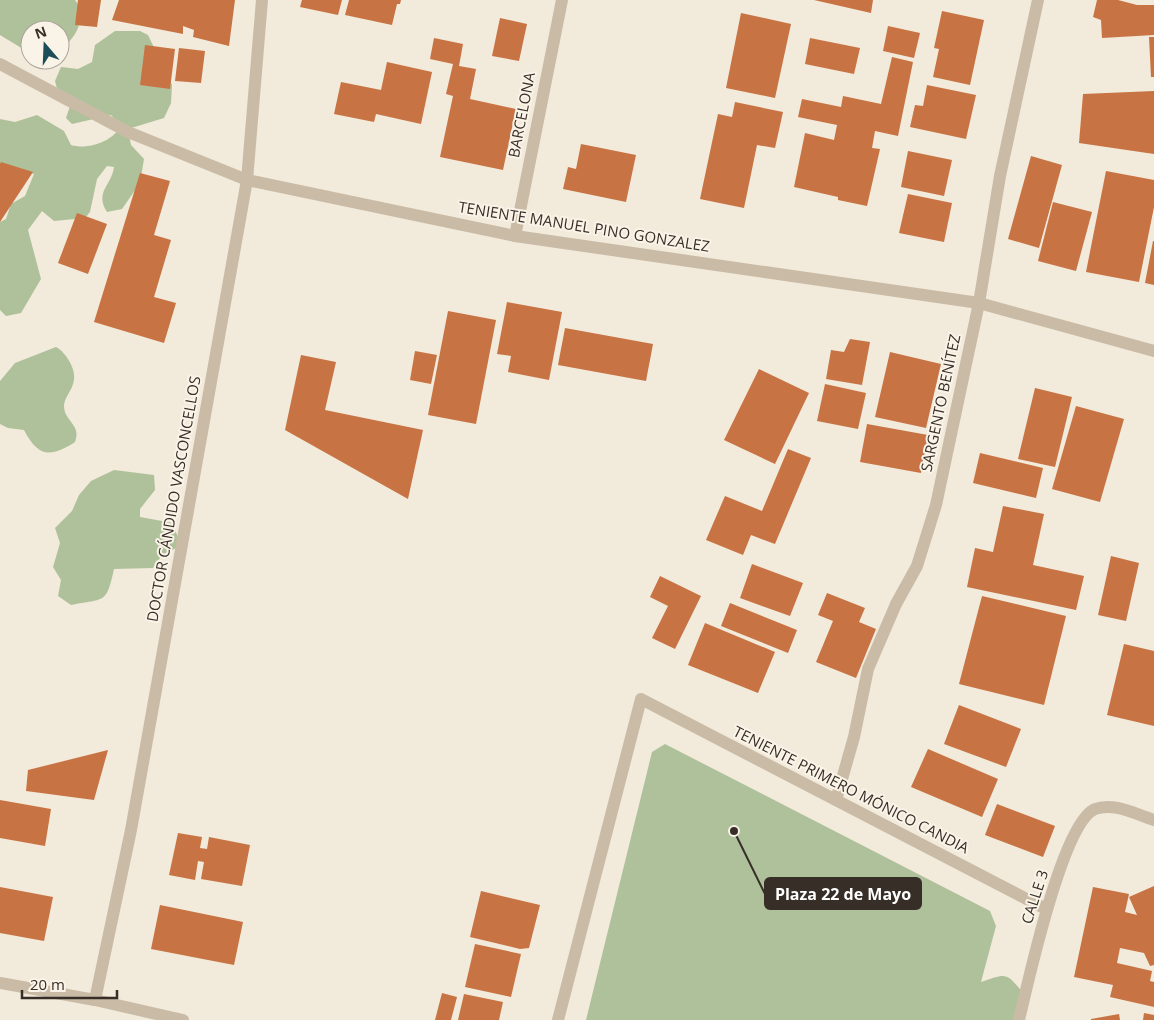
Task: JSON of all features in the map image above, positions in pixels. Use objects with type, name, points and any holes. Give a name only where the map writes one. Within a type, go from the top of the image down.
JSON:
[{"type":"street","name":"DOCTOR CÁNDIDO VASCONCELLOS","points":[[95,1000],[131,830],[247,180],[262,0]]},
{"type":"street","name":"BARCELONA","points":[[515,236],[562,0]]},
{"type":"street","name":"SARGENTO BENÍTEZ","points":[[836,800],[854,737],[868,669],[896,604],[917,566],[936,505],[978,303],[1000,176],[1038,0]]},
{"type":"street","name":"TENIENTE MANUEL PINO GONZALEZ","points":[[0,64],[128,132],[247,180],[515,236],[978,303],[1154,351]]},
{"type":"street","name":"TENIENTE PRIMERO MÓNICO CANDIA","points":[[558,1020],[641,699],[1046,909]]},
{"type":"street","name":"CALLE 3","points":[[1019,1020],[1046,909],[1077,828],[1094,810],[1112,806],[1154,820]]},
{"type":"street","points":[[0,983],[95,1000],[183,1020]]},
{"type":"green space","points":[[0,0],[75,0],[79,6],[80,20],[75,34],[70,41],[70,20],[20,20],[20,47],[0,35]]},
{"type":"green space","points":[[115,31],[140,31],[148,35],[172,85],[171,103],[164,118],[128,129],[131,145],[144,159],[140,183],[122,209],[107,212],[103,205],[103,194],[114,167],[107,166],[97,179],[90,212],[85,218],[54,221],[42,211],[28,230],[41,279],[21,313],[6,316],[0,310],[0,222],[6,219],[11,204],[25,196],[34,174],[0,164],[0,119],[15,122],[37,115],[64,131],[71,145],[92,145],[112,136],[121,126],[111,115],[72,124],[66,118],[71,103],[59,96],[55,81],[60,70],[78,69],[92,62],[95,45]]},
{"type":"green space","points":[[56,347],[68,358],[73,369],[73,384],[64,406],[67,416],[75,427],[77,436],[75,442],[58,451],[45,452],[34,446],[24,430],[8,428],[0,424],[0,381],[15,363]]},
{"type":"green space","points":[[114,470],[154,475],[155,490],[140,509],[140,517],[173,523],[179,541],[176,548],[162,555],[153,568],[114,569],[109,589],[102,598],[71,605],[58,596],[61,580],[53,567],[60,543],[55,528],[72,511],[79,495],[91,481]]},
{"type":"green space","points":[[665,744],[990,911],[996,926],[981,982],[1006,976],[1014,982],[1025,995],[1017,1020],[586,1020],[652,752]]},
{"type":"building","points":[[78,0],[101,0],[97,27],[75,25]]},
{"type":"building","points":[[119,0],[235,0],[229,46],[193,37],[194,30],[183,26],[183,34],[112,20]]},
{"type":"building","points":[[302,0],[342,0],[338,15],[300,7]]},
{"type":"building","points":[[349,0],[401,0],[400,4],[397,4],[392,25],[345,15]]},
{"type":"building","points":[[814,0],[873,0],[871,13]]},
{"type":"building","points":[[1097,0],[1118,0],[1137,5],[1154,5],[1154,35],[1102,38],[1101,20],[1093,17]]},
{"type":"building","points":[[942,11],[984,20],[970,85],[933,77],[939,49],[934,48]]},
{"type":"building","points":[[741,13],[791,24],[775,98],[726,88]]},
{"type":"building","points":[[500,18],[527,24],[519,61],[492,56]]},
{"type":"building","points":[[888,26],[920,33],[914,58],[883,51]]},
{"type":"building","points":[[1149,37],[1154,37],[1154,77],[1151,77]]},
{"type":"building","points":[[434,38],[463,44],[459,66],[476,69],[470,99],[516,109],[503,170],[440,157],[453,96],[446,94],[453,64],[430,59]]},
{"type":"building","points":[[810,38],[860,48],[854,74],[805,64]]},
{"type":"building","points":[[145,45],[175,49],[170,89],[140,85]]},
{"type":"building","points":[[179,48],[205,51],[201,83],[175,81]]},
{"type":"building","points":[[892,57],[913,62],[898,136],[875,131],[872,148],[880,149],[867,206],[794,187],[805,133],[834,140],[837,125],[798,117],[802,99],[841,107],[843,96],[881,104]]},
{"type":"building","points":[[387,62],[432,72],[421,124],[376,114],[374,122],[334,114],[341,82],[381,90]]},
{"type":"building","points":[[927,85],[976,95],[966,139],[910,127],[915,105],[923,106]]},
{"type":"building","points":[[1154,91],[1154,154],[1079,143],[1083,94]]},
{"type":"building","points":[[735,102],[783,112],[775,148],[757,145],[744,208],[700,199],[718,114],[732,117]]},
{"type":"building","points":[[581,144],[636,155],[626,202],[563,189],[568,167],[576,169]]},
{"type":"building","points":[[908,151],[952,160],[944,196],[901,187]]},
{"type":"building","points":[[1031,156],[1062,165],[1039,248],[1008,239]]},
{"type":"building","points":[[1,162],[33,172],[0,222],[0,164]]},
{"type":"building","points":[[1106,171],[1154,180],[1154,207],[1139,282],[1086,272]]},
{"type":"building","points":[[140,173],[170,181],[154,235],[171,240],[154,297],[176,303],[164,343],[94,322]]},
{"type":"building","points":[[908,194],[952,203],[944,242],[899,233]]},
{"type":"building","points":[[1053,202],[1092,212],[1076,271],[1038,261]]},
{"type":"building","points":[[77,213],[107,224],[88,274],[58,263]]},
{"type":"building","points":[[1154,241],[1154,285],[1145,283]]},
{"type":"building","points":[[507,302],[562,312],[549,380],[508,372],[511,356],[497,354]]},
{"type":"building","points":[[448,311],[496,320],[476,424],[428,415]]},
{"type":"building","points":[[565,328],[653,344],[646,381],[558,365]]},
{"type":"building","points":[[850,339],[870,342],[862,385],[826,379],[831,350],[844,352]]},
{"type":"building","points":[[415,351],[437,355],[431,384],[410,380]]},
{"type":"building","points":[[890,352],[941,364],[926,428],[875,417]]},
{"type":"building","points":[[301,355],[336,362],[325,410],[423,430],[408,499],[285,430]]},
{"type":"building","points":[[759,369],[809,393],[775,464],[724,440]]},
{"type":"building","points":[[825,384],[866,393],[858,429],[817,421]]},
{"type":"building","points":[[1035,388],[1072,397],[1055,467],[1018,459]]},
{"type":"building","points":[[1076,406],[1124,419],[1100,502],[1052,489]]},
{"type":"building","points":[[867,424],[928,435],[921,473],[860,462]]},
{"type":"building","points":[[788,449],[811,458],[775,544],[751,535],[743,555],[706,540],[725,496],[762,511]]},
{"type":"building","points":[[980,453],[1043,468],[1036,498],[973,483]]},
{"type":"building","points":[[1003,506],[1044,514],[1033,565],[1084,576],[1076,610],[967,587],[975,548],[993,552]]},
{"type":"building","points":[[1111,556],[1139,563],[1126,621],[1098,615]]},
{"type":"building","points":[[752,564],[803,583],[790,616],[740,598]]},
{"type":"building","points":[[660,576],[701,596],[675,649],[652,638],[668,606],[650,597]]},
{"type":"building","points":[[827,593],[865,608],[859,622],[876,629],[856,678],[816,662],[833,621],[818,615]]},
{"type":"building","points":[[982,596],[1066,616],[1044,705],[959,684]]},
{"type":"building","points":[[730,603],[797,630],[788,653],[721,626]]},
{"type":"building","points":[[705,623],[775,652],[758,693],[688,665]]},
{"type":"building","points":[[1124,644],[1154,651],[1154,726],[1107,715]]},
{"type":"building","points":[[959,705],[1021,729],[1006,767],[944,744]]},
{"type":"building","points":[[928,749],[998,779],[982,817],[911,787]]},
{"type":"building","points":[[108,750],[94,800],[26,791],[28,770]]},
{"type":"building","points":[[0,800],[51,809],[45,846],[0,838]]},
{"type":"building","points":[[997,804],[1055,826],[1043,857],[985,835]]},
{"type":"building","points":[[178,833],[202,837],[200,848],[207,849],[209,837],[250,845],[242,886],[201,879],[204,862],[198,861],[195,880],[169,875]]},
{"type":"building","points":[[1154,886],[1154,965],[1150,966],[1144,953],[1120,948],[1117,963],[1152,971],[1150,981],[1154,982],[1154,1007],[1110,997],[1113,985],[1074,977],[1093,887],[1129,894],[1125,912],[1137,915],[1129,897]]},
{"type":"building","points":[[0,887],[53,897],[44,941],[0,933]]},
{"type":"building","points":[[481,891],[540,905],[529,948],[520,949],[470,937]]},
{"type":"building","points":[[160,905],[243,922],[234,965],[151,949]]},
{"type":"building","points":[[475,944],[521,954],[511,997],[465,987]]},
{"type":"building","points":[[442,993],[457,997],[451,1020],[435,1020]]},
{"type":"building","points":[[464,994],[503,1002],[499,1020],[458,1020]]},
{"type":"building","points":[[1144,1013],[1154,1015],[1154,1020],[1143,1020]]},
{"type":"building","points":[[1119,1014],[1120,1020],[1091,1020],[1091,1019]]},
{"type":"place","name":"Plaza 22 de Mayo","points":[[734,831]]}]
